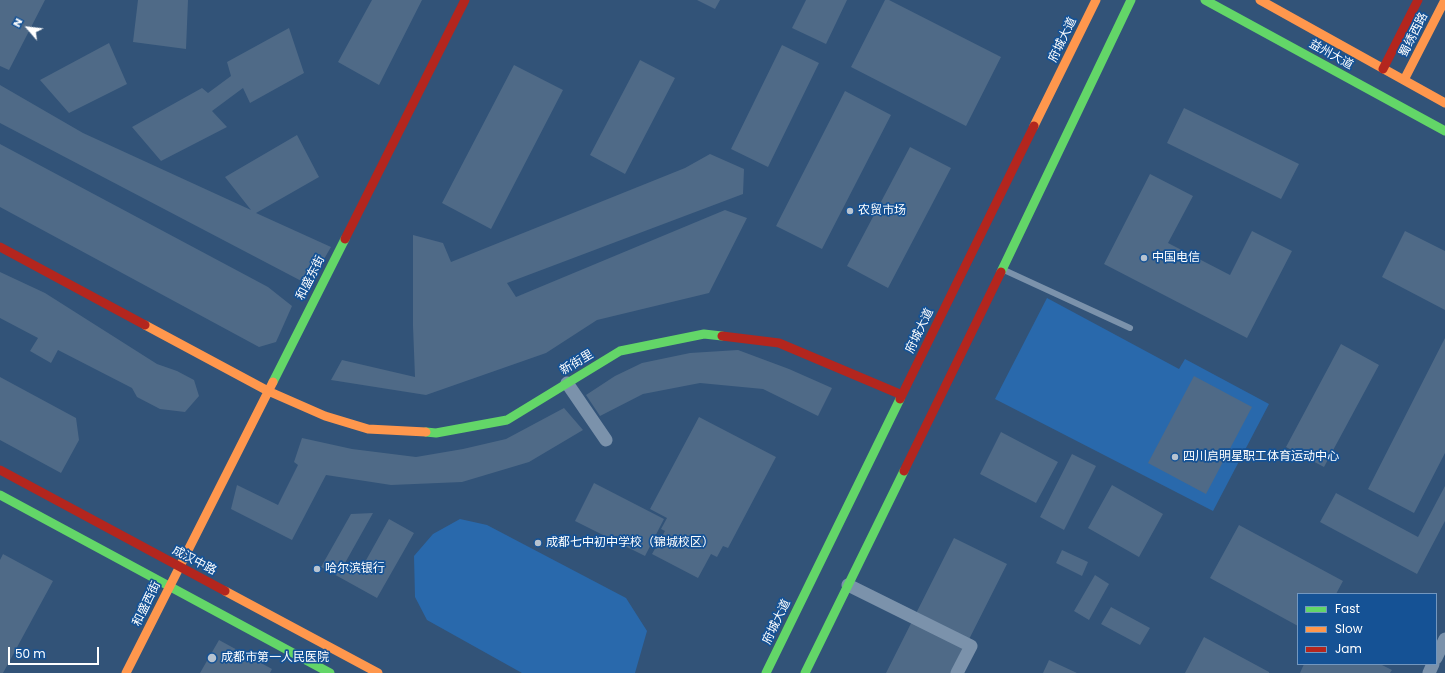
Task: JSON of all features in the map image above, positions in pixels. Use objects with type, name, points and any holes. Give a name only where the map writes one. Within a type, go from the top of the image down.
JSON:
[{"type":"main road","name":"和盛东街","points":[[180,567],[465,0]]},
{"type":"main road","name":"府城大道","points":[[766,673],[1096,0]]},
{"type":"main road","points":[[805,673],[1003,269],[1131,0]]},
{"type":"main road","name":"益州大道","points":[[1205,0],[1445,131]]},
{"type":"main road","name":"益州大道","points":[[1260,0],[1445,103]]},
{"type":"main road","name":"蜀绣西路","points":[[1383,69],[1418,0]]},
{"type":"main road","name":"蜀绣西路","points":[[1404,80],[1445,0]]},
{"type":"main road","name":"新街里","points":[[0,247],[268,391],[325,416],[368,429],[436,433],[507,420],[620,352],[704,334],[779,342],[902,395]]},
{"type":"main road","name":"成汉中路","points":[[0,470],[378,673]]},
{"type":"main road","points":[[0,495],[330,673]]},
{"type":"main road","name":"和盛西街","points":[[126,673],[180,567]]},
{"type":"street","points":[[567,383],[606,440]]},
{"type":"street","points":[[848,585],[971,646],[957,673]]},
{"type":"street","points":[[1437,656],[1445,639]]},
{"type":"lane","points":[[1003,269],[1130,328]]},
{"type":"shaded area","name":"四川启明星职工体育运动中心","points":[[1047,298],[1179,369],[1185,359],[1269,404],[1213,511],[995,399]]},
{"type":"shaded area","points":[[460,519],[487,525],[626,598],[647,631],[635,673],[522,673],[427,620],[415,597],[414,556],[433,534]]},
{"type":"building","points":[[0,0],[45,0],[9,70],[0,66]]},
{"type":"building","points":[[138,0],[188,0],[186,49],[133,42]]},
{"type":"building","points":[[372,0],[422,0],[379,85],[338,62]]},
{"type":"building","points":[[697,0],[720,0],[715,9]]},
{"type":"building","points":[[806,0],[847,0],[826,44],[792,28]]},
{"type":"building","points":[[885,0],[889,0],[1001,57],[966,126],[851,67]]},
{"type":"building","points":[[289,28],[304,73],[250,103],[243,88],[212,111],[227,127],[161,161],[132,127],[202,88],[208,93],[231,76],[227,62]]},
{"type":"building","points":[[109,43],[127,84],[69,113],[40,80]]},
{"type":"building","points":[[782,45],[819,63],[768,167],[731,149]]},
{"type":"building","points":[[640,60],[675,78],[625,174],[590,155]]},
{"type":"building","points":[[514,65],[563,90],[491,229],[442,203]]},
{"type":"building","points":[[0,85],[83,133],[251,210],[225,177],[297,135],[319,177],[256,213],[331,247],[309,285],[0,123]]},
{"type":"building","points":[[845,91],[891,115],[822,249],[776,226]]},
{"type":"building","points":[[1184,108],[1299,164],[1281,199],[1167,143]]},
{"type":"building","points":[[0,144],[268,287],[292,306],[276,342],[259,347],[0,207]]},
{"type":"building","points":[[910,147],[951,168],[888,288],[847,266]]},
{"type":"building","points":[[710,154],[744,169],[743,194],[507,283],[516,297],[725,210],[747,218],[709,293],[597,320],[546,353],[426,395],[331,380],[342,360],[415,377],[413,326],[413,235],[443,243],[451,262],[685,168]]},
{"type":"building","points":[[1150,174],[1193,196],[1168,243],[1230,275],[1252,231],[1292,251],[1247,338],[1104,264]]},
{"type":"building","points":[[1405,231],[1445,251],[1445,310],[1382,277]]},
{"type":"building","points":[[0,272],[45,293],[157,364],[177,371],[194,380],[199,396],[185,412],[160,409],[137,397],[132,388],[58,350],[51,363],[30,351],[38,338],[0,318]]},
{"type":"building","points":[[1445,338],[1445,453],[1414,513],[1368,489]]},
{"type":"building","points":[[1341,344],[1379,365],[1324,467],[1286,447]]},
{"type":"building","points":[[738,350],[789,369],[832,388],[818,416],[763,389],[700,383],[643,394],[600,416],[586,395],[615,376],[642,363],[690,353]]},
{"type":"building","points":[[1194,376],[1252,407],[1206,494],[1148,463]]},
{"type":"building","points":[[0,377],[76,418],[79,440],[61,473],[0,440]]},
{"type":"building","points":[[564,408],[583,430],[529,462],[462,482],[391,485],[326,475],[292,540],[231,509],[237,485],[278,505],[298,465],[294,462],[302,438],[352,449],[416,457],[463,449],[506,439]]},
{"type":"building","points":[[699,417],[776,457],[728,548],[723,546],[717,557],[711,554],[698,578],[652,554],[665,531],[661,529],[667,518],[650,509]]},
{"type":"building","points":[[1001,432],[1058,462],[1036,503],[980,474]]},
{"type":"building","points":[[1072,454],[1096,466],[1064,530],[1040,517]]},
{"type":"building","points":[[594,483],[664,519],[645,556],[575,521]]},
{"type":"building","points":[[1112,485],[1163,514],[1139,557],[1088,528]]},
{"type":"building","points":[[1445,486],[1445,521],[1417,574],[1320,522],[1336,493],[1418,537]]},
{"type":"building","points":[[373,513],[345,563],[360,571],[389,519],[414,533],[377,598],[321,567],[351,514]]},
{"type":"building","points":[[1239,525],[1343,581],[1337,593],[1297,593],[1297,625],[1210,578]]},
{"type":"building","points":[[954,538],[1007,564],[952,673],[886,673]]},
{"type":"building","points":[[1062,550],[1088,562],[1082,576],[1056,563]]},
{"type":"building","points":[[3,554],[53,581],[3,673],[0,673],[0,560]]},
{"type":"building","points":[[1095,575],[1109,584],[1089,620],[1074,611]]},
{"type":"building","points":[[1111,607],[1150,628],[1140,645],[1101,624]]},
{"type":"building","points":[[1204,637],[1269,672],[1269,673],[1185,673]]},
{"type":"building","points":[[219,640],[272,669],[270,673],[200,673]]},
{"type":"building","points":[[1049,660],[1077,673],[1043,673]]},
{"type":"building","points":[[1304,665],[1382,665],[1392,670],[1390,673],[1300,673]]},
{"type":"traffic: fast","points":[[1001,272],[1131,0]]},
{"type":"traffic: fast","points":[[1205,0],[1445,131]]},
{"type":"traffic: fast","points":[[273,382],[345,239]]},
{"type":"traffic: fast","points":[[426,432],[436,433],[507,420],[620,351],[704,334],[722,336]]},
{"type":"traffic: fast","points":[[766,673],[900,399]]},
{"type":"traffic: fast","points":[[805,673],[904,471]]},
{"type":"traffic: fast","points":[[0,495],[330,673]]},
{"type":"traffic: slow","points":[[1034,126],[1096,0]]},
{"type":"traffic: slow","points":[[1260,0],[1445,103]]},
{"type":"traffic: slow","points":[[1404,80],[1445,0]]},
{"type":"traffic: slow","points":[[145,325],[268,391]]},
{"type":"traffic: slow","points":[[126,673],[273,382]]},
{"type":"traffic: slow","points":[[268,391],[325,416],[368,429],[426,432]]},
{"type":"traffic: slow","points":[[225,591],[378,673]]},
{"type":"traffic: jam","points":[[345,239],[465,0]]},
{"type":"traffic: jam","points":[[1383,69],[1418,0]]},
{"type":"traffic: jam","points":[[900,399],[1034,126]]},
{"type":"traffic: jam","points":[[0,247],[145,325]]},
{"type":"traffic: jam","points":[[904,471],[1001,272]]},
{"type":"traffic: jam","points":[[722,336],[779,343],[902,395]]},
{"type":"traffic: jam","points":[[0,470],[225,591]]},
{"type":"place","name":"农贸市场","points":[[850,211]]},
{"type":"place","name":"中国电信","points":[[1144,258]]},
{"type":"place","name":"四川启明星职工体育运动中心","points":[[1175,457]]},
{"type":"place","name":"成都七中初中学校（锦城校区）","points":[[538,543]]},
{"type":"place","name":"哈尔滨银行","points":[[317,569]]},
{"type":"place","name":"成都市第一人民医院","points":[[212,658]]}]
